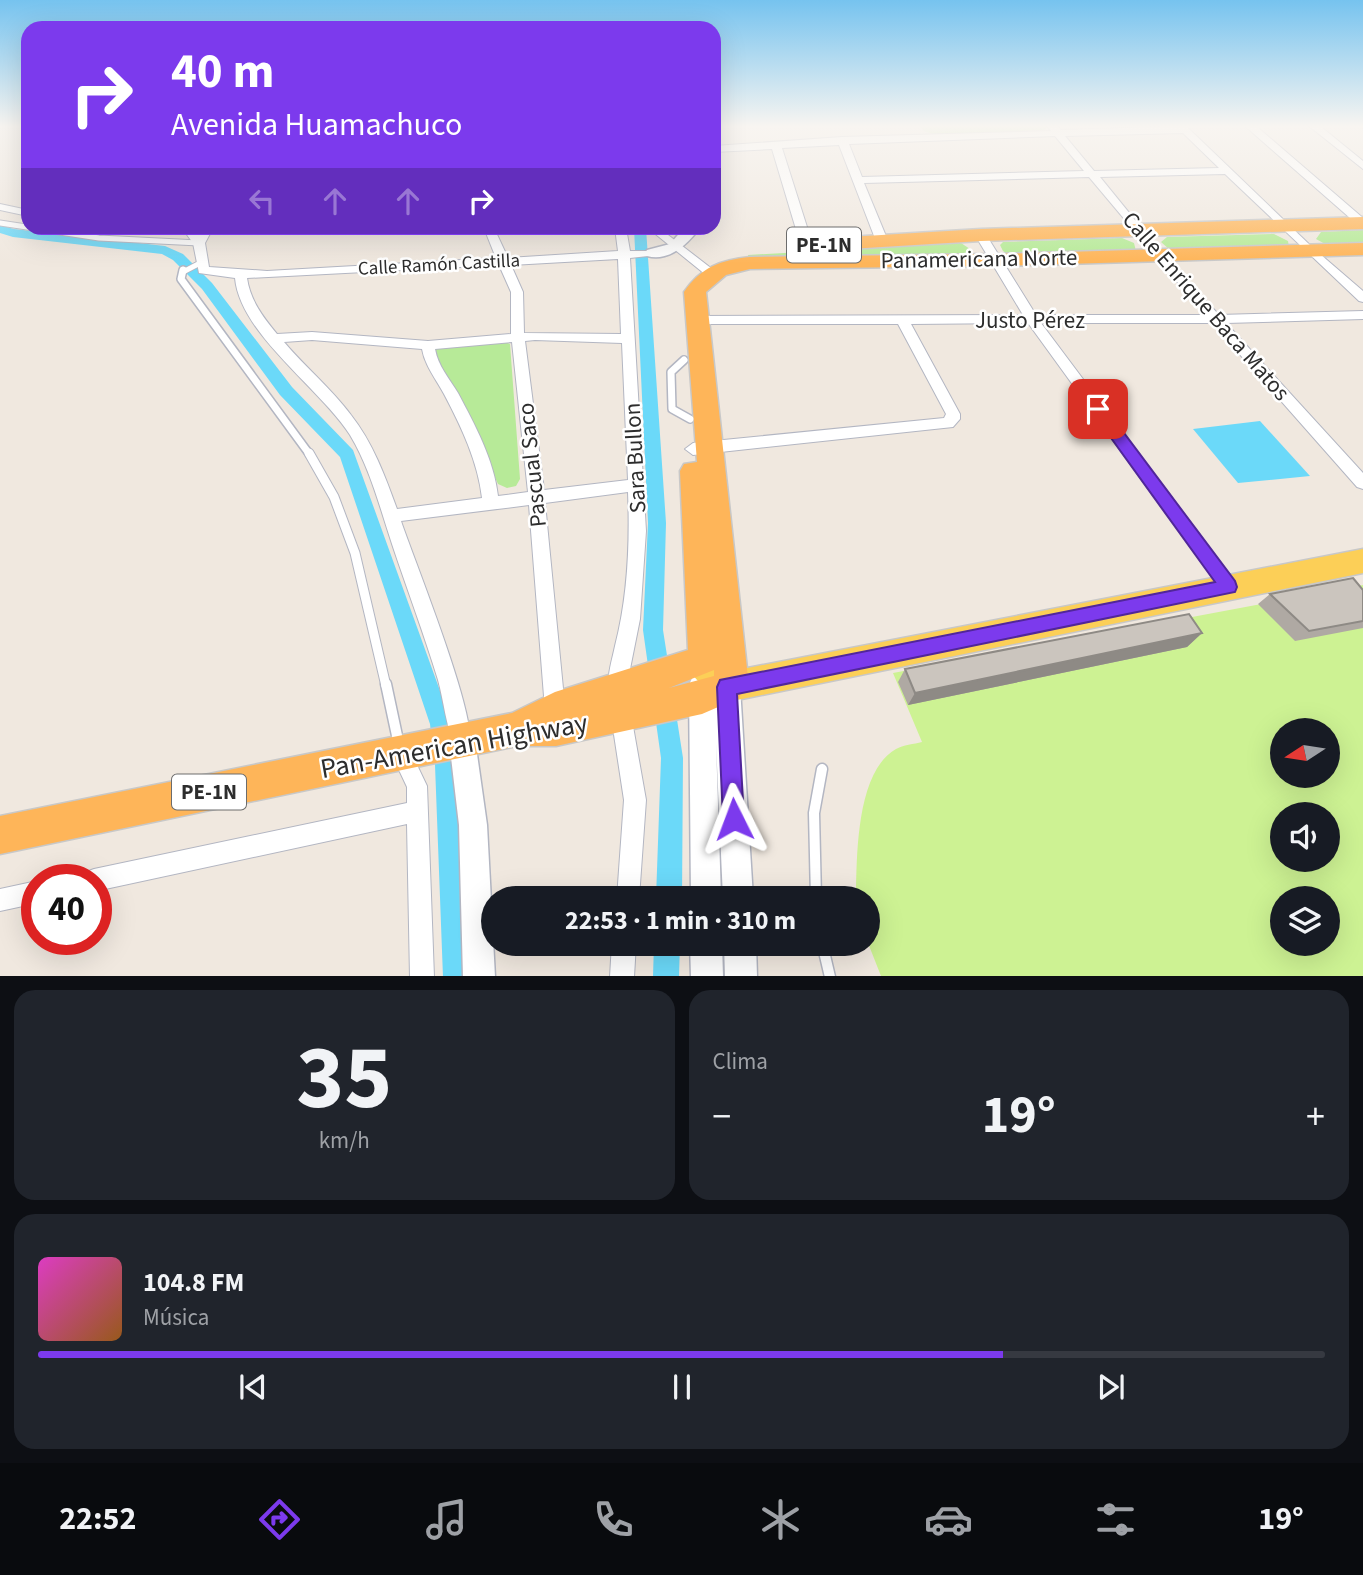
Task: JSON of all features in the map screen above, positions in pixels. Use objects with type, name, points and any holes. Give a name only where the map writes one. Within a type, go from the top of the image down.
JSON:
[{"type":"highway","name":"Panamericana Norte","points":[[1362,223],[981,235],[725,251],[708,254],[703,267],[750,263],[997,260],[1363,249]]},
{"type":"highway","points":[[696,320],[695,292],[703,267],[684,270],[678,292],[690,419],[702,449],[731,678],[702,683],[705,654],[702,449],[696,320]]},
{"type":"highway","name":"Pan-American Highway","points":[[0,835],[517,729],[556,729],[630,699],[702,683]]},
{"type":"highway","name":"PE-1N","points":[[517,729],[555,709],[630,699]]},
{"type":"main road","points":[[702,683],[1363,561]]},
{"type":"street","points":[[784,172],[807,246]]},
{"type":"street","points":[[855,172],[882,241]]},
{"type":"street","points":[[859,180],[1190,172]]},
{"type":"street","points":[[1228,172],[1363,298]]},
{"type":"street","points":[[1303,172],[1362,223]]},
{"type":"street","name":"Calle Enrique Baca Matos","points":[[1091,173],[1136,230],[1363,484]]},
{"type":"street","points":[[0,207],[21,212]]},
{"type":"street","points":[[193,235],[199,243]]},
{"type":"street","points":[[195,267],[199,243],[204,235]]},
{"type":"street","name":"Pascual Saco","points":[[492,235],[517,292],[518,338],[555,709]]},
{"type":"street","name":"Sara Bullon","points":[[623,235],[628,254],[638,531],[631,619],[620,665],[630,699],[635,800],[629,886]]},
{"type":"street","points":[[661,235],[703,267]]},
{"type":"street","points":[[675,247],[686,235]]},
{"type":"street","points":[[981,235],[1032,320],[1228,587]]},
{"type":"street","name":"Calle Ramón Castilla","points":[[195,267],[241,274],[653,253],[675,247]]},
{"type":"street","points":[[241,274],[240,289],[274,338],[348,420],[368,455],[452,690],[417,786],[422,976]]},
{"type":"street","name":"Justo Pérez","points":[[696,320],[1215,319],[1363,315]]},
{"type":"street","points":[[702,449],[948,423],[953,419],[953,414],[903,320]]},
{"type":"street","points":[[274,338],[312,336],[428,345],[535,336],[629,339]]},
{"type":"street","points":[[428,345],[428,356],[451,394],[479,459],[490,489],[491,503]]},
{"type":"street","points":[[390,516],[637,485]]},
{"type":"street","points":[[702,683],[706,886]]},
{"type":"street","points":[[702,683],[736,886]]},
{"type":"street","points":[[433,747],[473,825],[479,976]]},
{"type":"street","points":[[112,876],[419,811]]},
{"type":"street","points":[[0,900],[21,895]]},
{"type":"street","points":[[622,976],[623,956]]},
{"type":"street","points":[[706,956],[707,976]]},
{"type":"street","points":[[740,956],[741,976]]},
{"type":"lane","points":[[0,223],[21,226]]},
{"type":"lane","points":[[75,235],[199,243]]},
{"type":"lane","points":[[195,267],[181,279],[309,453],[334,497],[361,575],[433,747]]},
{"type":"lane","points":[[816,886],[814,813],[822,769]]},
{"type":"lane","points":[[825,956],[830,976]]},
{"type":"green space","points":[[1363,230],[1363,246],[1327,245],[1316,239],[1321,232]]},
{"type":"green space","points":[[1274,234],[1288,241],[1289,247],[1170,250],[1161,242],[1167,237]]},
{"type":"green space","points":[[1122,238],[1134,243],[1136,251],[1010,256],[1000,245],[1003,242]]},
{"type":"green space","points":[[961,243],[973,251],[973,255],[749,260],[748,255]]},
{"type":"green space","points":[[505,342],[510,344],[520,479],[516,486],[507,488],[498,484],[461,404],[431,352],[433,349]]},
{"type":"green space","points":[[1363,585],[1363,976],[881,976],[873,956],[880,956],[880,886],[856,886],[862,814],[873,775],[883,760],[896,749],[922,742],[893,673]]},
{"type":"water","points":[[1260,421],[1310,476],[1238,483],[1193,429]]},
{"type":"building","points":[[1353,578],[1363,590],[1363,621],[1309,631],[1270,594]]},
{"type":"building","points":[[1189,614],[1202,633],[915,693],[905,669]]},
{"type":"waterway","points":[[0,229],[21,234]]},
{"type":"waterway","points":[[31,235],[165,250],[178,257],[207,286],[286,391],[347,454],[441,724],[446,765],[456,976]]},
{"type":"waterway","points":[[640,235],[657,523],[653,630],[672,758],[669,886]]},
{"type":"waterway","points":[[666,976],[667,956]]},
{"type":"route","points":[[734,819],[727,687],[1228,587],[1098,409]]}]
